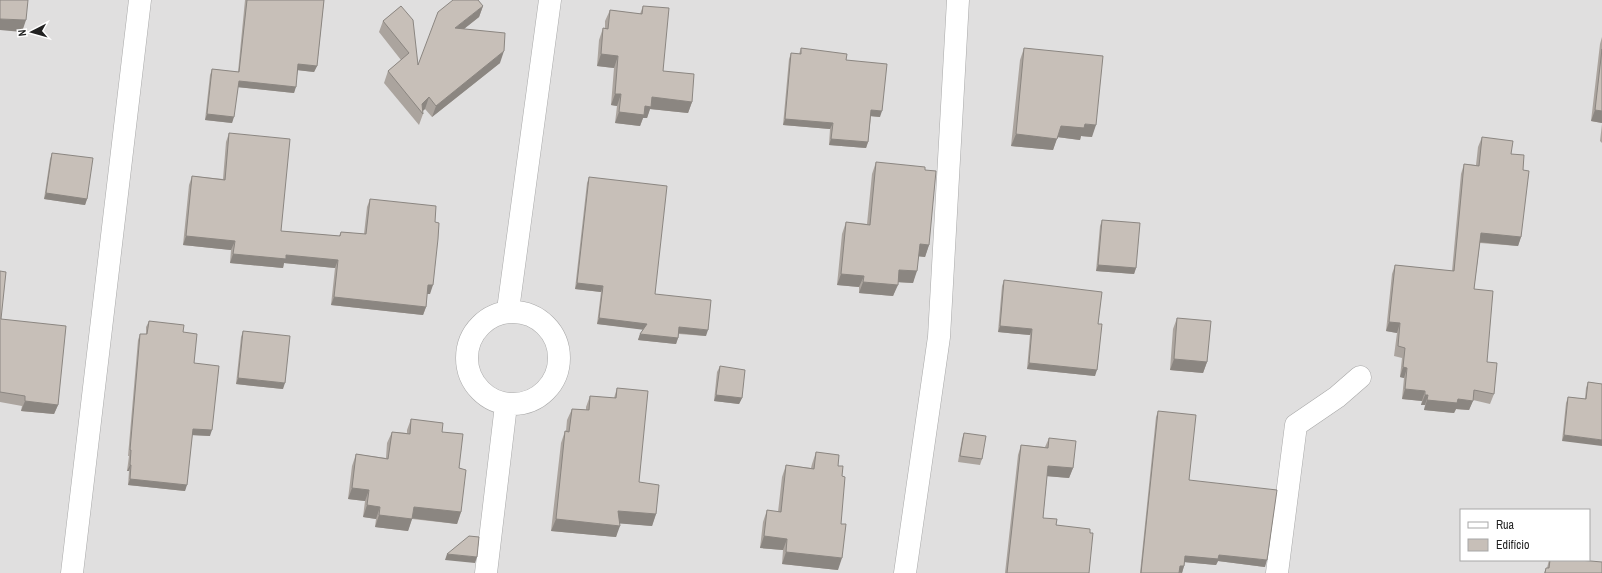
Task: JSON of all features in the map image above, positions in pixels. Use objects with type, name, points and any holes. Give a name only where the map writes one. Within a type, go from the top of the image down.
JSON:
[{"type":"street","points":[[72,573],[140,0]]},
{"type":"street","points":[[508,310],[550,0]]},
{"type":"street","points":[[905,573],[939,337],[958,0]]},
{"type":"street","points":[[508,310],[534,315],[554,333],[561,359],[553,384],[532,402],[506,405],[481,393],[467,370],[468,344],[483,321],[508,310]]},
{"type":"street","points":[[1276,573],[1296,424],[1337,397],[1360,377]]},
{"type":"street","points":[[486,573],[506,405]]},
{"type":"shaded area","points":[[0,0],[1602,0],[1602,573],[0,573]]},
{"type":"building","points":[[0,0],[28,0],[26,20],[0,19]]},
{"type":"building","points":[[247,0],[324,0],[317,66],[298,64],[296,87],[239,81],[234,117],[207,114],[212,69],[239,72]]},
{"type":"building","points":[[453,0],[478,0],[483,6],[455,28],[505,33],[504,51],[436,106],[429,97],[422,104],[423,114],[388,71],[409,53],[383,21],[401,6],[413,20],[418,65],[438,12]]},
{"type":"building","points":[[643,6],[669,8],[663,71],[694,74],[692,102],[652,97],[651,107],[645,106],[644,115],[619,112],[621,94],[615,94],[618,56],[601,54],[603,28],[608,29],[610,10],[642,14]]},
{"type":"building","points":[[801,48],[847,54],[846,60],[887,64],[882,111],[871,110],[868,142],[831,139],[833,123],[785,119],[791,53],[801,54]]},
{"type":"building","points":[[1024,48],[1103,56],[1096,125],[1085,124],[1084,128],[1061,126],[1057,139],[1016,134]]},
{"type":"building","points":[[1602,49],[1602,111],[1595,110]]},
{"type":"building","points":[[229,133],[290,139],[281,231],[340,236],[341,232],[366,234],[370,199],[436,206],[435,222],[439,223],[438,239],[433,285],[428,285],[426,307],[334,297],[338,260],[286,255],[286,259],[233,254],[235,241],[186,236],[192,176],[225,180]]},
{"type":"building","points":[[1482,137],[1513,141],[1511,154],[1524,155],[1523,170],[1529,171],[1521,237],[1481,233],[1474,289],[1493,291],[1487,362],[1497,363],[1494,394],[1474,390],[1473,401],[1458,399],[1457,403],[1427,400],[1428,395],[1425,395],[1425,391],[1405,389],[1407,368],[1403,367],[1405,348],[1398,346],[1400,323],[1389,322],[1395,265],[1454,271],[1464,164],[1479,166]]},
{"type":"building","points":[[52,153],[93,158],[87,199],[46,193]]},
{"type":"building","points":[[876,162],[925,167],[925,170],[936,171],[929,245],[920,244],[917,271],[899,270],[898,285],[863,282],[864,276],[841,274],[846,222],[870,225]]},
{"type":"building","points":[[589,177],[667,186],[655,294],[711,300],[708,330],[679,327],[678,338],[640,334],[647,324],[599,318],[603,286],[577,283]]},
{"type":"building","points":[[1102,220],[1140,223],[1136,268],[1098,265]]},
{"type":"building","points":[[0,271],[6,272],[1,319],[66,326],[58,405],[25,401],[25,396],[0,392]]},
{"type":"building","points":[[1004,280],[1102,292],[1098,324],[1102,324],[1097,370],[1029,363],[1032,329],[1000,326]]},
{"type":"building","points":[[1177,318],[1211,321],[1207,362],[1174,359]]},
{"type":"building","points":[[149,321],[184,325],[183,332],[197,334],[194,363],[219,366],[212,430],[193,429],[187,485],[130,479],[130,450],[140,334],[147,334]]},
{"type":"building","points":[[243,331],[290,336],[285,383],[238,378]]},
{"type":"building","points":[[720,366],[745,370],[742,398],[716,395]]},
{"type":"building","points":[[1588,382],[1602,384],[1602,440],[1564,435],[1568,397],[1586,399]]},
{"type":"building","points":[[617,388],[648,391],[639,482],[659,485],[656,514],[618,511],[620,526],[556,519],[565,431],[569,432],[572,409],[589,410],[590,396],[616,398]]},
{"type":"building","points":[[1158,411],[1196,415],[1189,480],[1277,490],[1267,560],[1219,555],[1218,559],[1185,556],[1184,566],[1180,566],[1179,573],[1141,573]]},
{"type":"building","points":[[411,419],[443,423],[442,432],[463,434],[459,468],[466,470],[461,512],[414,507],[412,519],[379,515],[380,507],[367,505],[369,490],[352,488],[356,454],[388,459],[392,432],[410,434]]},
{"type":"building","points":[[964,433],[986,436],[982,459],[960,456]]},
{"type":"building","points":[[1049,438],[1076,441],[1073,468],[1048,466],[1043,518],[1057,519],[1056,525],[1090,529],[1090,533],[1093,533],[1089,573],[1007,573],[1021,445],[1048,448]]},
{"type":"building","points":[[816,452],[839,455],[838,466],[843,466],[842,476],[845,477],[841,524],[846,524],[842,558],[786,552],[787,539],[764,536],[767,510],[781,512],[786,465],[814,469]]},
{"type":"building","points":[[469,536],[479,537],[477,557],[447,554]]},
{"type":"building","points":[[1550,561],[1602,562],[1602,573],[1545,573],[1546,568],[1549,568]]}]
